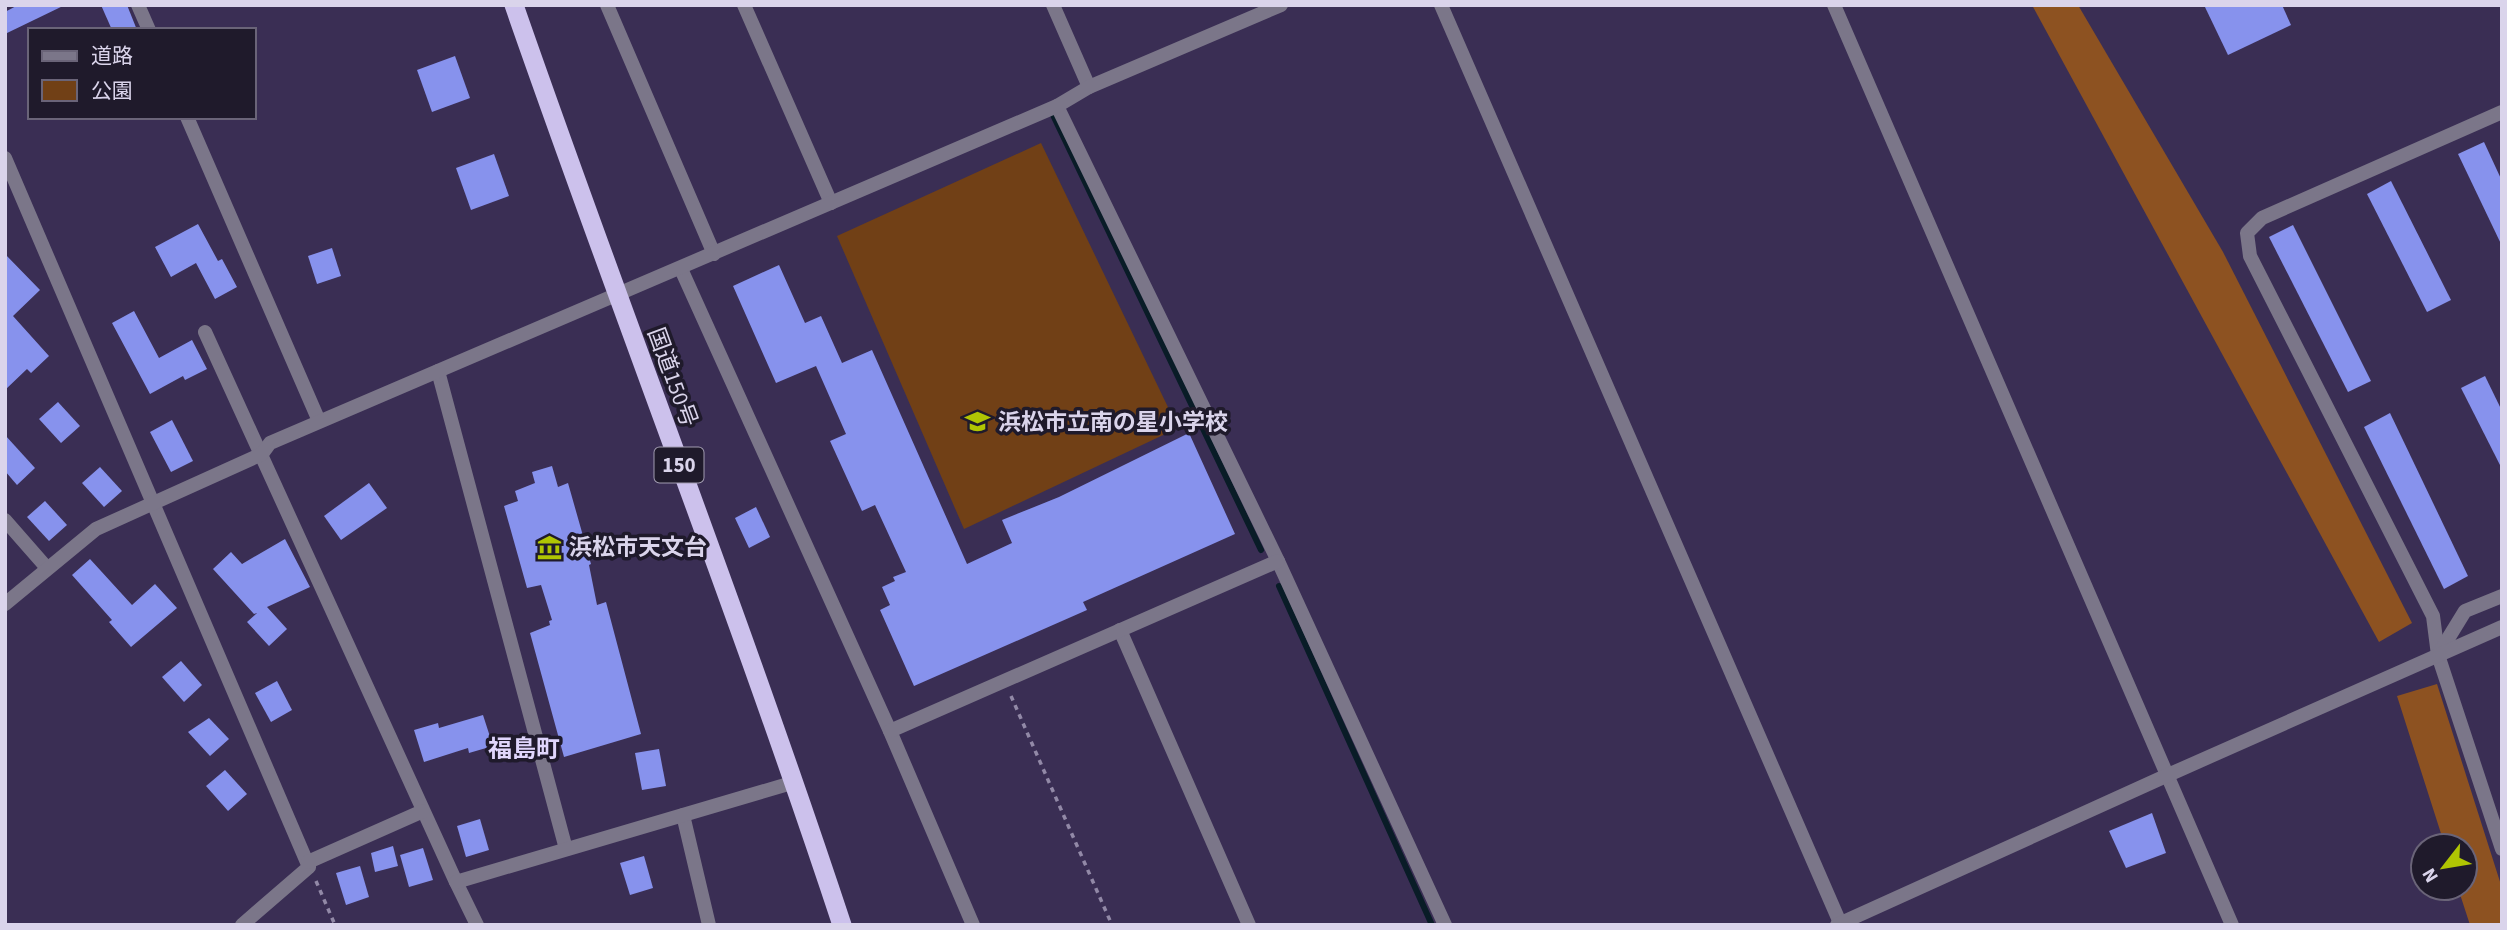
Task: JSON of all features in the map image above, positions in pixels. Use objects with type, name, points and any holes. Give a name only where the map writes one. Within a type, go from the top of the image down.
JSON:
[{"type":"highway","name":"国道150号","points":[[514,5],[616,295],[795,782],[842,925]]},
{"type":"street","points":[[138,5],[148,28]]},
{"type":"street","points":[[607,5],[714,254]]},
{"type":"street","points":[[744,5],[831,203]]},
{"type":"street","points":[[1053,5],[1089,87]]},
{"type":"street","points":[[5,604],[96,529],[262,454],[270,443],[681,269],[1057,106],[1089,87],[1281,5]]},
{"type":"street","points":[[1441,5],[1839,924],[2502,627]]},
{"type":"street","points":[[1834,5],[2232,925]]},
{"type":"street","points":[[1057,106],[1278,561],[1445,925]]},
{"type":"street","points":[[2502,112],[2262,218],[2247,233],[2250,256],[2433,616],[2438,655],[2499,832],[2502,849]]},
{"type":"street","points":[[188,119],[319,421]]},
{"type":"street","points":[[5,158],[309,864]]},
{"type":"street","points":[[681,269],[890,731],[973,925]]},
{"type":"street","points":[[205,332],[423,811],[478,925]]},
{"type":"street","points":[[438,371],[566,849]]},
{"type":"street","points":[[5,520],[47,568]]},
{"type":"street","points":[[890,731],[1278,561]]},
{"type":"street","points":[[2438,655],[2465,611],[2502,596]]},
{"type":"street","points":[[1120,630],[1249,925]]},
{"type":"street","points":[[456,882],[795,782]]},
{"type":"street","points":[[242,925],[309,864],[423,811]]},
{"type":"street","points":[[683,815],[709,925]]},
{"type":"path","points":[[1004,681],[1112,925]]},
{"type":"path","points":[[309,864],[335,925]]},
{"type":"green space","points":[[1041,143],[1178,428],[964,529],[837,236]]},
{"type":"shaded area","points":[[2032,5],[2078,5],[2223,252],[2412,623],[2379,642]]},
{"type":"shaded area","points":[[2437,684],[2502,888],[2502,925],[2470,925],[2463,902],[2479,902],[2479,832],[2441,832],[2397,696]]},
{"type":"building","points":[[18,5],[65,5],[5,34],[5,12]]},
{"type":"building","points":[[101,5],[127,5],[136,28],[111,28]]},
{"type":"building","points":[[2204,5],[2282,5],[2291,25],[2228,55]]},
{"type":"building","points":[[455,56],[470,98],[432,112],[417,70]]},
{"type":"building","points":[[2484,142],[2502,181],[2502,246],[2458,154]]},
{"type":"building","points":[[494,154],[509,196],[471,210],[456,168]]},
{"type":"building","points":[[2391,181],[2451,300],[2427,312],[2367,194]]},
{"type":"building","points":[[198,224],[218,261],[222,259],[237,287],[215,299],[196,263],[171,277],[155,247]]},
{"type":"building","points":[[2293,225],[2371,381],[2348,392],[2269,237]]},
{"type":"building","points":[[332,248],[341,276],[317,284],[308,256]]},
{"type":"building","points":[[5,254],[40,290],[13,316],[49,356],[31,373],[27,369],[5,390]]},
{"type":"building","points":[[779,265],[805,323],[821,316],[842,363],[872,350],[967,564],[1012,543],[1002,520],[1059,497],[1189,433],[1235,534],[1083,602],[1087,610],[914,686],[880,610],[890,605],[882,587],[895,581],[893,577],[906,572],[875,505],[862,511],[830,441],[846,434],[816,366],[776,383],[733,286]]},
{"type":"building","points":[[134,311],[159,358],[192,340],[207,369],[185,380],[183,376],[150,394],[112,323]]},
{"type":"building","points":[[2485,376],[2502,411],[2502,469],[2461,388]]},
{"type":"building","points":[[58,402],[80,426],[61,443],[39,419]]},
{"type":"building","points":[[2390,413],[2468,576],[2444,589],[2364,427]]},
{"type":"building","points":[[172,420],[193,461],[171,472],[150,432]]},
{"type":"building","points":[[5,435],[35,468],[17,485],[5,471]]},
{"type":"building","points":[[552,466],[558,487],[568,483],[591,564],[589,565],[597,605],[606,602],[641,734],[564,757],[530,633],[550,625],[549,621],[552,620],[541,585],[527,588],[504,506],[518,501],[515,491],[535,483],[532,472]]},
{"type":"building","points":[[100,467],[122,491],[104,507],[82,483]]},
{"type":"building","points":[[369,483],[387,508],[341,540],[324,516]]},
{"type":"building","points":[[45,501],[67,525],[49,541],[27,517]]},
{"type":"building","points":[[756,507],[770,537],[749,548],[735,518]]},
{"type":"building","points":[[285,539],[310,587],[267,607],[287,629],[269,646],[247,622],[257,613],[254,614],[213,569],[231,552],[242,564]]},
{"type":"building","points":[[90,559],[132,605],[155,584],[177,608],[131,647],[109,622],[112,620],[72,575]]},
{"type":"building","points":[[181,661],[202,685],[184,702],[162,677]]},
{"type":"building","points":[[277,681],[292,710],[271,722],[255,693]]},
{"type":"building","points":[[483,715],[493,746],[469,753],[468,748],[424,762],[414,730],[438,723],[439,728]]},
{"type":"building","points":[[209,718],[229,739],[210,756],[188,732]]},
{"type":"building","points":[[659,749],[666,786],[642,790],[635,753]]},
{"type":"building","points":[[225,770],[247,794],[228,811],[206,786]]},
{"type":"building","points":[[2152,813],[2166,853],[2126,868],[2109,831]]},
{"type":"building","points":[[480,819],[489,850],[466,857],[457,826]]},
{"type":"building","points":[[393,846],[398,866],[375,872],[371,853]]},
{"type":"building","points":[[423,848],[433,880],[409,887],[400,855]]},
{"type":"building","points":[[644,856],[653,888],[630,895],[620,863]]},
{"type":"building","points":[[360,866],[369,897],[346,905],[336,873]]},
{"type":"waterway","points":[[1052,113],[1261,550]]},
{"type":"waterway","points":[[1279,586],[1432,925]]},
{"type":"place","name":"浜松市立南の星小学校","points":[[978,422]]},
{"type":"place","name":"浜松市天文台","points":[[549,547]]},
{"type":"district","name":"福島町","points":[[524,749]]}]
